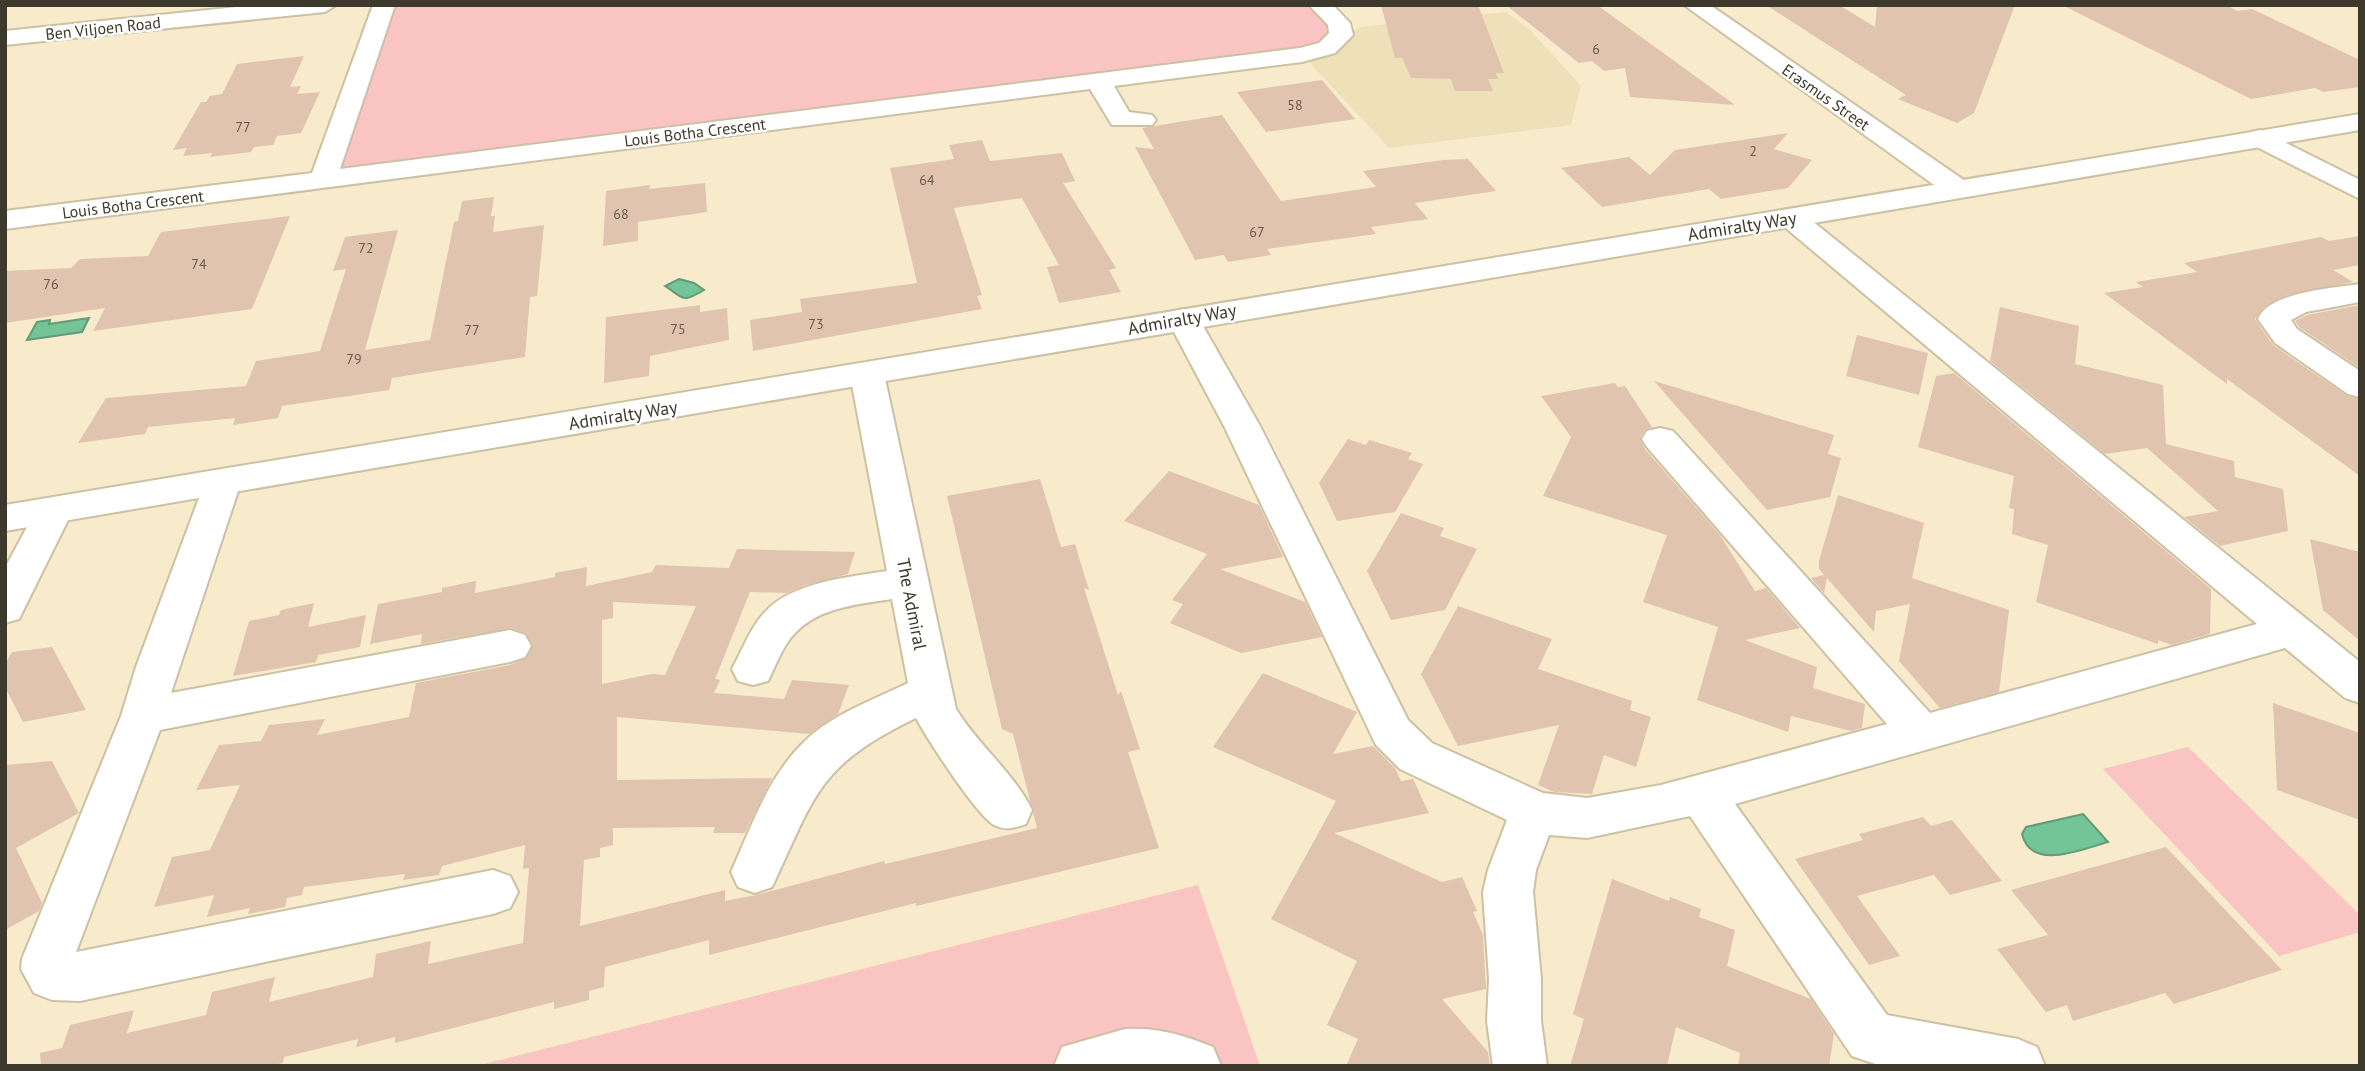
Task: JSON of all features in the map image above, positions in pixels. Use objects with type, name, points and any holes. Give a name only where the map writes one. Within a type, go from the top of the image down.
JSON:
[{"type":"street","name":"Ben Viljoen Road","points":[[5,38],[325,5]]},
{"type":"street","points":[[323,179],[384,5]]},
{"type":"street","name":"Louis Botha Crescent","points":[[5,220],[1314,53],[1327,48],[1341,35],[1339,23],[1320,5]]},
{"type":"street","name":"Erasmus Street","points":[[1695,5],[1958,189]]},
{"type":"street","points":[[1098,81],[1121,120],[1143,120]]},
{"type":"street","name":"Admiralty Way","points":[[5,518],[2360,122]]},
{"type":"street","points":[[2260,138],[2360,191]]},
{"type":"street","points":[[1791,218],[2360,686]]},
{"type":"street","points":[[2360,293],[2297,304],[2275,315],[2274,320],[2277,328],[2301,348],[2360,387]]},
{"type":"street","points":[[1183,319],[1242,426],[1392,732],[1416,756],[1534,811],[1557,817],[1605,816],[1702,793],[1919,731],[2100,685],[2293,631]]},
{"type":"street","name":"The Admiral","points":[[867,374],[929,692],[939,722],[953,743],[1009,810]]},
{"type":"street","points":[[1660,439],[1919,731]]},
{"type":"street","points":[[223,482],[157,667],[143,716],[48,959],[47,970],[52,976],[80,977],[493,892]]},
{"type":"street","points":[[5,608],[54,510]]},
{"type":"street","points":[[753,669],[780,622],[799,610],[857,592],[908,582]]},
{"type":"street","points":[[143,716],[510,646]]},
{"type":"street","points":[[755,872],[781,815],[808,769],[822,753],[873,720],[929,692]]},
{"type":"street","points":[[1702,793],[1869,1052],[1928,1051],[2018,1066]]},
{"type":"street","points":[[1520,1066],[1514,1021],[1515,979],[1508,892],[1512,870],[1534,811]]},
{"type":"street","points":[[1081,1066],[1123,1054],[1168,1057],[1194,1066]]},
{"type":"shaded area","points":[[397,5],[1305,5],[1324,20],[1329,31],[1320,43],[1295,50],[339,171]]},
{"type":"shaded area","points":[[1506,12],[1530,30],[1581,86],[1571,125],[1389,148],[1307,60],[1339,51],[1348,42],[1353,31],[1361,27]]},
{"type":"shaded area","points":[[679,279],[694,283],[704,290],[683,298],[665,286]]},
{"type":"shaded area","points":[[89,318],[82,332],[27,340],[37,322],[50,320],[49,324]]},
{"type":"shaded area","points":[[2188,747],[2360,915],[2360,932],[2279,956],[2103,769]]},
{"type":"shaded area","points":[[2083,814],[2108,842],[2059,855],[2046,855],[2027,846],[2022,834],[2026,827]]},
{"type":"shaded area","points":[[1198,885],[1260,1066],[476,1066]]},
{"type":"building","points":[[1381,5],[1478,5],[1504,73],[1496,73],[1498,79],[1488,79],[1493,91],[1455,91],[1451,79],[1411,78],[1402,58],[1395,58]]},
{"type":"building","points":[[1506,5],[1597,5],[1735,105],[1630,97],[1625,68],[1604,71],[1592,61],[1579,63]]},
{"type":"building","points":[[1766,5],[1839,5],[1875,27],[1877,5],[2015,5],[1974,113],[1957,123],[1898,99],[1906,95]]},
{"type":"building","points":[[2062,5],[2227,5],[2237,11],[2252,9],[2360,60],[2360,87],[2323,92],[2315,88],[2251,99]]},
{"type":"building","points":[[304,56],[290,87],[301,86],[297,94],[320,92],[301,133],[277,136],[273,145],[254,147],[251,152],[210,157],[212,153],[183,156],[187,148],[173,150],[201,102],[206,102],[210,96],[222,94],[237,64]]},
{"type":"building","points":[[1322,80],[1355,119],[1266,132],[1237,92]]},
{"type":"building","points":[[1222,115],[1281,201],[1376,187],[1363,171],[1443,160],[1468,159],[1496,191],[1415,203],[1428,219],[1371,227],[1376,234],[1267,249],[1271,255],[1228,262],[1224,255],[1195,260],[1135,147],[1154,149],[1142,128]]},
{"type":"building","points":[[1788,133],[1774,149],[1812,160],[1788,188],[1721,199],[1709,189],[1602,207],[1561,168],[1629,157],[1650,175],[1675,150]]},
{"type":"building","points":[[982,140],[990,161],[1062,153],[1075,181],[1063,183],[1116,268],[1109,270],[1121,292],[1059,303],[1047,267],[1059,265],[1022,198],[954,208],[982,295],[977,296],[982,309],[753,351],[750,320],[802,312],[800,299],[917,283],[890,168],[954,159],[949,145]]},
{"type":"building","points":[[705,183],[707,212],[638,222],[638,241],[603,246],[606,191],[650,185],[649,189]]},
{"type":"building","points":[[494,197],[491,216],[495,216],[493,232],[544,225],[537,296],[530,297],[525,357],[392,378],[389,390],[282,406],[278,418],[233,425],[235,418],[148,427],[145,434],[78,443],[106,398],[246,386],[256,361],[320,351],[346,269],[333,271],[345,237],[398,230],[365,350],[430,340],[454,222],[458,221],[462,201]]},
{"type":"building","points":[[290,216],[252,309],[93,331],[105,308],[5,323],[5,271],[71,268],[80,259],[148,256],[161,232]]},
{"type":"building","points":[[2360,236],[2360,265],[2333,270],[2353,282],[2287,295],[2263,308],[2255,319],[2273,345],[2347,396],[2360,399],[2360,476],[2227,379],[2227,384],[2104,293],[2143,287],[2136,282],[2197,272],[2184,263],[2321,237],[2329,241]]},
{"type":"building","points":[[700,305],[700,312],[727,308],[729,340],[650,356],[649,376],[604,383],[606,317]]},
{"type":"building","points":[[2360,305],[2360,368],[2299,327],[2295,321],[2307,315]]},
{"type":"building","points":[[2000,307],[2079,326],[2075,364],[2163,385],[2166,444],[2234,461],[2235,477],[2283,489],[2288,531],[2220,546],[2184,517],[2218,511],[2147,448],[2105,454],[1990,361]]},
{"type":"building","points":[[1857,335],[1928,353],[1919,395],[1846,376]]},
{"type":"building","points":[[1954,373],[2211,589],[2210,634],[2172,645],[2158,640],[2158,644],[2036,602],[2048,545],[2012,534],[2014,509],[2009,508],[2014,476],[1918,447],[1936,376]]},
{"type":"building","points":[[1654,381],[1834,435],[1828,454],[1841,458],[1830,497],[1767,510]]},
{"type":"building","points":[[1615,383],[1618,387],[1625,386],[1652,427],[1645,430],[1640,438],[1645,449],[1720,535],[1755,591],[1766,588],[1800,628],[1745,640],[1817,667],[1813,688],[1865,704],[1862,728],[1851,731],[1791,716],[1788,732],[1697,700],[1718,627],[1643,602],[1667,535],[1543,496],[1571,437],[1541,396]]},
{"type":"building","points":[[1348,439],[1366,445],[1369,440],[1412,453],[1408,459],[1423,464],[1395,512],[1337,521],[1319,483]]},
{"type":"building","points":[[1169,471],[1259,505],[1283,557],[1220,569],[1305,602],[1322,637],[1241,653],[1170,623],[1183,604],[1172,600],[1207,554],[1124,521]]},
{"type":"building","points":[[1040,479],[1061,547],[1075,544],[1089,590],[1084,588],[1118,695],[1121,691],[1140,749],[1128,752],[1159,848],[916,906],[916,903],[709,955],[709,940],[605,967],[604,987],[589,991],[589,1000],[554,1009],[554,1002],[395,1043],[395,1037],[356,1047],[358,1039],[284,1057],[283,1063],[268,1066],[41,1066],[40,1053],[62,1048],[70,1025],[134,1010],[127,1033],[206,1015],[212,992],[275,977],[269,1002],[373,977],[376,954],[431,941],[428,964],[523,943],[529,868],[523,869],[525,845],[442,866],[439,875],[403,880],[405,874],[304,887],[302,895],[287,898],[285,907],[248,914],[250,908],[207,917],[214,895],[154,907],[172,857],[210,850],[240,785],[196,790],[219,745],[261,741],[269,725],[325,719],[317,735],[409,717],[416,683],[510,665],[527,658],[533,645],[526,633],[511,628],[421,644],[422,634],[370,644],[378,604],[442,592],[442,588],[476,581],[475,593],[555,577],[555,573],[587,567],[586,586],[652,572],[656,565],[729,568],[737,549],[855,552],[848,574],[786,593],[750,592],[715,679],[720,680],[714,693],[784,699],[792,680],[849,685],[838,714],[809,734],[617,717],[617,780],[772,778],[745,833],[713,833],[715,827],[613,828],[613,845],[600,848],[600,857],[584,860],[580,926],[725,890],[725,901],[756,895],[884,861],[885,864],[1037,828],[1013,734],[1002,729],[947,496]],"holes":[[[613,602],[696,606],[665,675],[652,674],[602,684],[602,620],[613,618]]]},
{"type":"building","points":[[1838,495],[1924,523],[1912,578],[2009,610],[1999,692],[1940,708],[1899,661],[1910,604],[1876,611],[1874,632],[1827,578],[1824,593],[1811,578],[1824,575],[1819,569],[1819,561]]},
{"type":"building","points":[[1401,513],[1444,528],[1440,536],[1477,549],[1445,610],[1391,620],[1367,571]]},
{"type":"building","points":[[2310,539],[2360,552],[2360,641],[2323,610]]},
{"type":"building","points":[[314,603],[308,627],[366,615],[360,647],[318,655],[316,662],[233,676],[249,621],[279,615],[281,610]]},
{"type":"building","points":[[1458,606],[1552,639],[1538,669],[1632,701],[1630,710],[1651,717],[1636,767],[1604,755],[1592,794],[1554,792],[1538,785],[1559,725],[1458,746],[1421,674]]},
{"type":"building","points":[[52,647],[86,710],[23,722],[5,687],[5,664],[12,652]]},
{"type":"building","points":[[1263,673],[1357,712],[1333,754],[1373,746],[1395,768],[1401,781],[1413,779],[1429,813],[1334,833],[1442,882],[1462,877],[1477,911],[1473,912],[1483,935],[1486,989],[1442,999],[1488,1052],[1490,1066],[1346,1066],[1358,1039],[1327,1025],[1357,961],[1271,919],[1336,801],[1213,747]]},
{"type":"building","points":[[2273,703],[2360,733],[2360,820],[2277,790]]},
{"type":"building","points":[[52,761],[79,813],[16,848],[42,903],[39,911],[5,930],[5,765]]},
{"type":"building","points":[[1923,817],[1931,826],[1952,820],[2002,881],[1950,895],[1934,875],[1857,896],[1900,956],[1869,965],[1795,859],[1863,840],[1859,834]]},
{"type":"building","points":[[2166,847],[2282,970],[2174,1004],[2165,993],[2073,1021],[2067,1005],[2046,1012],[1997,949],[2048,935],[2011,890]]},
{"type":"building","points":[[1612,879],[1669,901],[1670,897],[1701,909],[1699,917],[1735,930],[1727,966],[1811,999],[1834,1034],[1829,1066],[1738,1066],[1740,1053],[1676,1027],[1667,1066],[1570,1066],[1584,1019],[1573,1014]]}]
